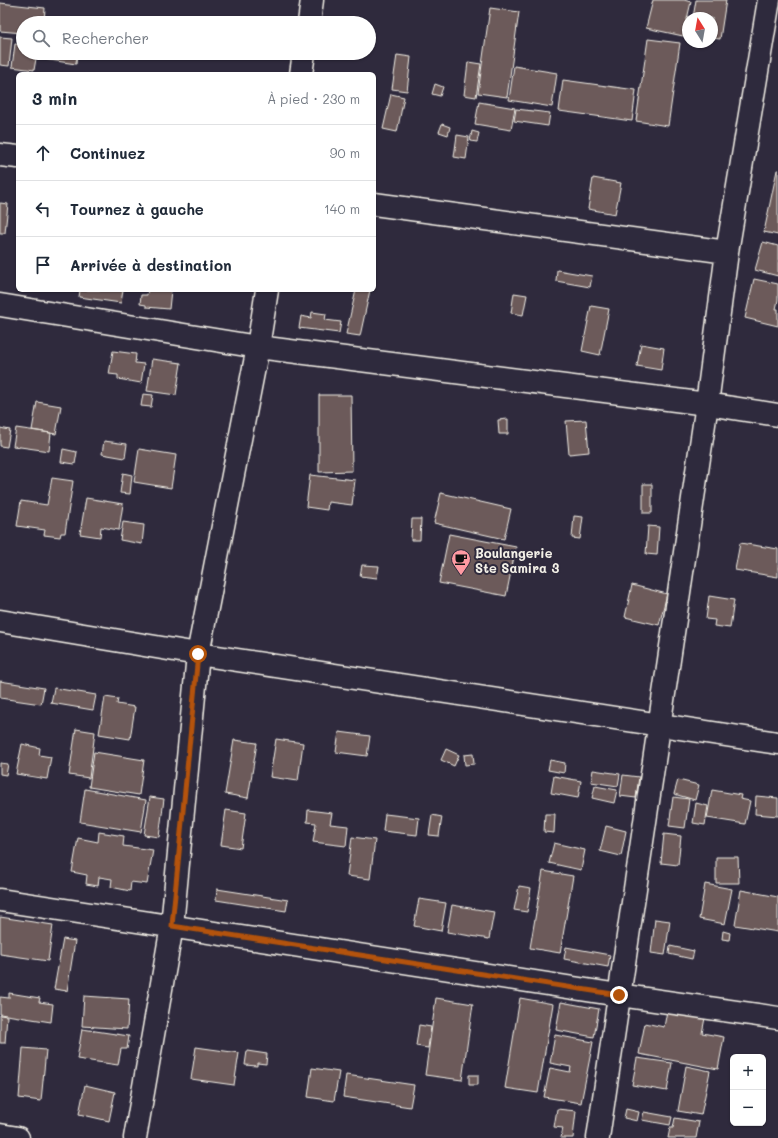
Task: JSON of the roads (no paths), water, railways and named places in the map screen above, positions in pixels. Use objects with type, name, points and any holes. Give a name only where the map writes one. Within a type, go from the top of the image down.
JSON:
[{"type":"street","points":[[310,16],[312,0]]},
{"type":"street","points":[[598,1138],[707,404],[727,252],[769,0]]},
{"type":"street","points":[[301,72],[303,60]]},
{"type":"street","points":[[0,155],[16,157]]},
{"type":"street","points":[[376,204],[727,252]]},
{"type":"street","points":[[135,1138],[172,926],[198,654],[258,347],[267,292]]},
{"type":"street","points":[[0,305],[258,347],[707,404],[778,415]]},
{"type":"street","points":[[0,621],[198,654],[778,743]]},
{"type":"street","points":[[0,900],[778,1018]]},
{"type":"street","points":[[0,1135],[18,1138]]},
{"type":"place","name":"Boulangerie Ste Samira 3","points":[[461,576]]}]
